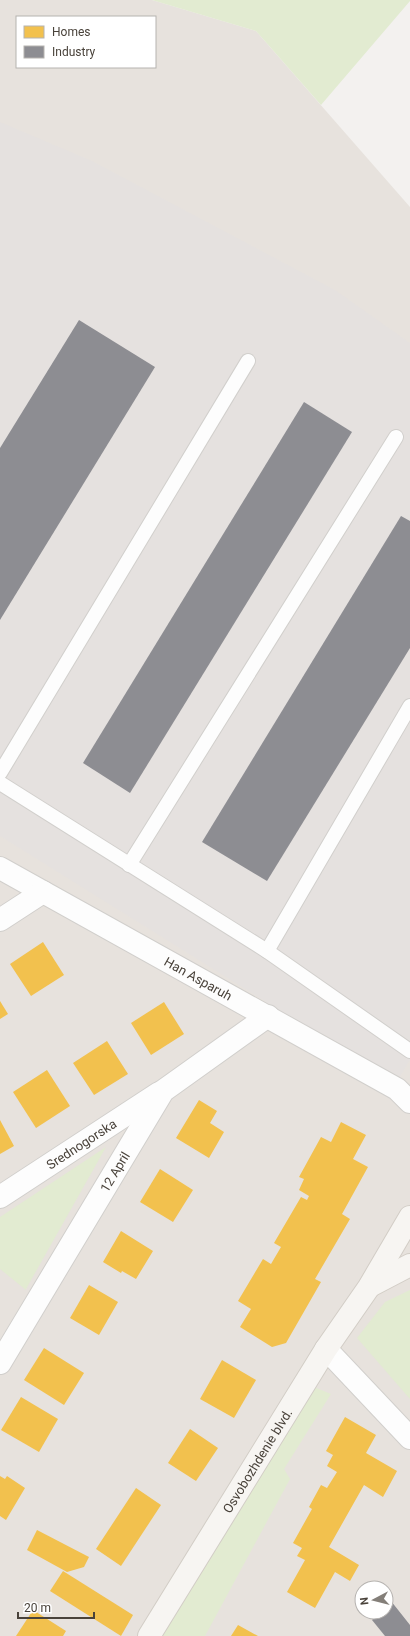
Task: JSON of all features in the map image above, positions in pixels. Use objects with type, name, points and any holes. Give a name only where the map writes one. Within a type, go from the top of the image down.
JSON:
[{"type":"main road","name":"Osvobozhdenie blvd.","points":[[149,1636],[326,1349],[369,1287],[410,1217]]},
{"type":"main road","name":"Osvobozhdenie blvd.","points":[[369,1287],[410,1265]]},
{"type":"street","name":"Han Asparuh","points":[[0,868],[406,1094]]},
{"type":"street","points":[[0,920],[43,892]]},
{"type":"street","name":"12 April","points":[[0,1363],[163,1091],[268,1016]]},
{"type":"street","name":"Srednogorska","points":[[0,1197],[163,1091]]},
{"type":"street","points":[[326,1349],[410,1438]]},
{"type":"lane","points":[[0,772],[248,362]]},
{"type":"lane","points":[[129,865],[396,437]]},
{"type":"lane","points":[[267,951],[410,706]]},
{"type":"lane","points":[[0,783],[267,951],[410,1051]]},
{"type":"shaded area","points":[[0,0],[152,0],[256,31],[410,207],[410,1636],[0,1636]]},
{"type":"shaded area","points":[[0,122],[92,161],[335,290],[410,343],[410,1060],[396,1083],[0,836]]},
{"type":"green space","points":[[152,0],[410,1],[321,105],[256,31]]},
{"type":"green space","points":[[106,1147],[26,1290],[0,1269],[0,1217]]},
{"type":"green space","points":[[410,1290],[410,1399],[357,1338],[385,1302]]},
{"type":"green space","points":[[309,1385],[331,1394],[284,1469],[290,1479],[205,1636],[162,1636]]},
{"type":"building: Homes","points":[[43,942],[64,975],[31,996],[10,964]]},
{"type":"building: Homes","points":[[0,1001],[8,1014],[0,1019]]},
{"type":"building: Homes","points":[[164,1002],[184,1034],[151,1055],[131,1023]]},
{"type":"building: Homes","points":[[107,1041],[128,1074],[94,1095],[73,1063]]},
{"type":"building: Homes","points":[[47,1070],[70,1106],[36,1128],[13,1092]]},
{"type":"building: Homes","points":[[199,1100],[217,1111],[210,1123],[224,1132],[209,1158],[176,1138]]},
{"type":"building: Homes","points":[[0,1120],[14,1146],[0,1154]]},
{"type":"building: Homes","points":[[341,1122],[366,1135],[353,1159],[368,1167],[342,1214],[350,1219],[315,1279],[321,1282],[286,1343],[272,1347],[240,1327],[251,1309],[238,1301],[263,1259],[271,1264],[281,1247],[274,1243],[301,1197],[307,1200],[309,1196],[299,1190],[304,1179],[299,1177],[321,1137],[331,1142]]},
{"type":"building: Homes","points":[[160,1169],[193,1190],[173,1222],[140,1202]]},
{"type":"building: Homes","points":[[121,1231],[153,1251],[136,1279],[122,1271],[121,1273],[103,1262]]},
{"type":"building: Homes","points":[[89,1285],[118,1302],[99,1335],[70,1318]]},
{"type":"building: Homes","points":[[44,1348],[84,1373],[64,1405],[24,1380]]},
{"type":"building: Homes","points":[[222,1360],[256,1380],[234,1418],[200,1399]]},
{"type":"building: Homes","points":[[21,1397],[58,1419],[39,1452],[1,1430]]},
{"type":"building: Homes","points":[[345,1417],[376,1435],[366,1453],[397,1471],[383,1497],[364,1485],[329,1547],[359,1565],[350,1581],[335,1572],[315,1608],[287,1592],[305,1560],[297,1556],[302,1548],[293,1543],[312,1509],[309,1507],[321,1485],[327,1488],[337,1472],[327,1466],[333,1455],[326,1451]]},
{"type":"building: Homes","points":[[190,1429],[218,1448],[196,1481],[168,1463]]},
{"type":"building: Homes","points":[[0,1476],[5,1479],[7,1476],[25,1488],[6,1520],[0,1516]]},
{"type":"building: Homes","points":[[136,1488],[161,1505],[121,1566],[96,1549]]},
{"type":"building: Homes","points":[[37,1530],[89,1557],[84,1567],[67,1572],[27,1550]]},
{"type":"building: Homes","points":[[63,1571],[133,1615],[121,1636],[50,1591]]},
{"type":"building: Homes","points":[[33,1610],[66,1631],[63,1636],[16,1636]]},
{"type":"building: Homes","points":[[238,1625],[258,1636],[231,1636]]},
{"type":"building: Industry","points":[[79,320],[155,367],[0,620],[0,448]]},
{"type":"building: Industry","points":[[304,402],[352,432],[130,793],[83,763]]},
{"type":"building: Industry","points":[[401,516],[410,521],[410,648],[267,881],[202,842]]},
{"type":"building: Industry","points":[[394,1605],[410,1625],[410,1636],[385,1636],[372,1620],[394,1620]]}]
